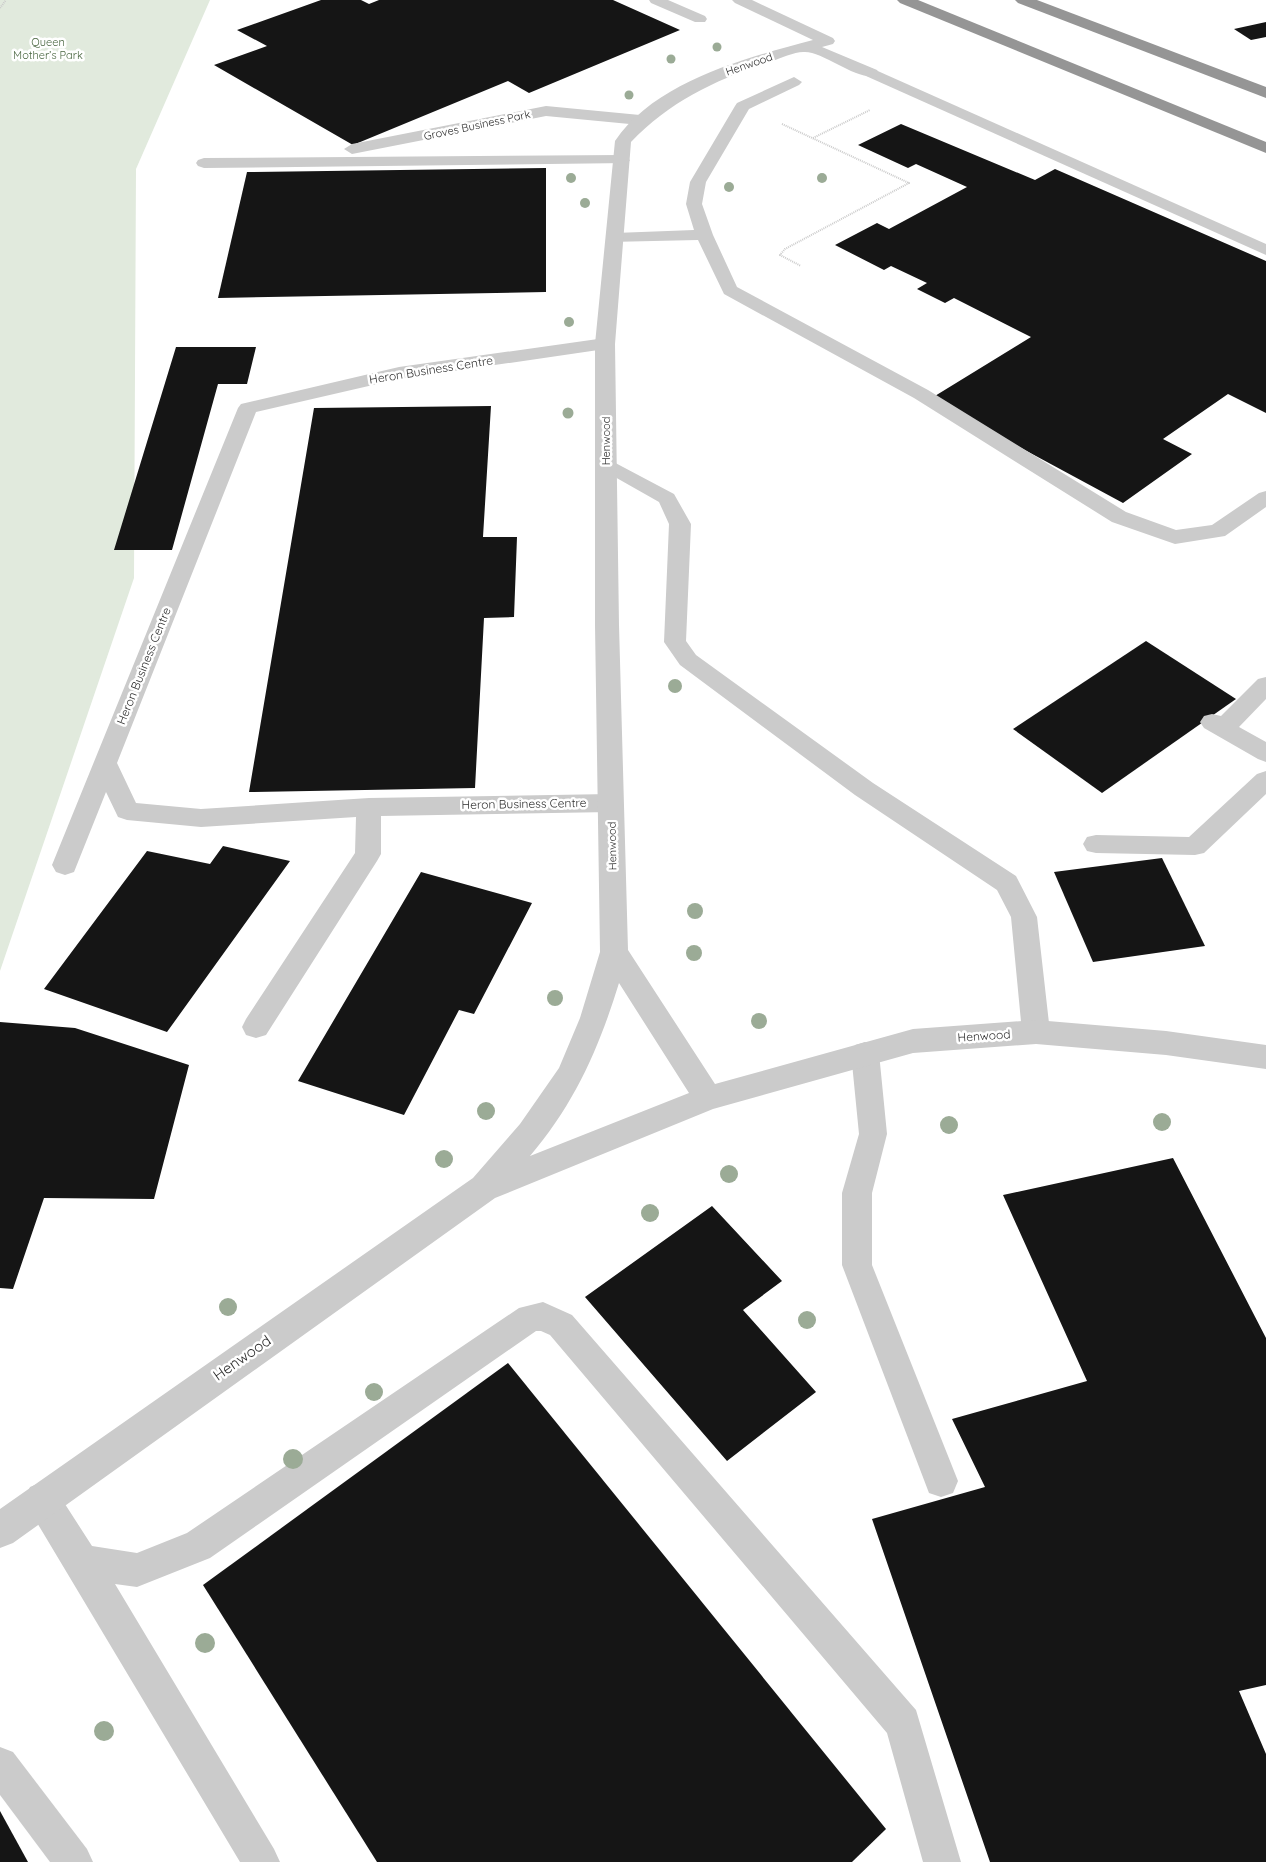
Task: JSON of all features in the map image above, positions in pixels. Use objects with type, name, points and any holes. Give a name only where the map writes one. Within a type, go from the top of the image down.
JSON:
[{"type":"highway","points":[[906,0],[1266,148]]},
{"type":"highway","points":[[1023,0],[1266,93]]},
{"type":"street","name":"Henwood","points":[[484,1188],[531,1133],[571,1074],[594,1018],[614,952],[605,344],[623,141],[640,120],[704,81],[750,62],[827,42],[740,0]]},
{"type":"street","points":[[808,46],[871,73]]},
{"type":"street","points":[[614,952],[708,1098]]},
{"type":"street","name":"Henwood","points":[[0,1530],[484,1188],[708,1098],[913,1041],[1036,1032],[1166,1043],[1266,1057]]},
{"type":"lane","points":[[656,0],[700,20]]},
{"type":"lane","points":[[871,73],[1266,250]]},
{"type":"lane","points":[[794,82],[743,106],[698,182],[694,204],[704,235],[730,290],[921,394],[1119,517],[1176,537],[1218,531],[1266,497]]},
{"type":"lane","name":"Groves Business Park","points":[[316,151],[363,148],[546,110],[640,120]]},
{"type":"lane","points":[[204,163],[622,160]]},
{"type":"lane","points":[[615,238],[704,235]]},
{"type":"lane","name":"Heron Business Centre","points":[[605,344],[399,373],[248,408],[105,763],[126,810],[201,818],[369,807],[611,803]]},
{"type":"lane","points":[[606,464],[667,498],[680,524],[675,642],[688,660],[864,789],[1007,883],[1024,917],[1036,1032]]},
{"type":"lane","points":[[1266,685],[1218,725],[1266,753]]},
{"type":"lane","points":[[65,865],[105,763]]},
{"type":"lane","points":[[1096,844],[1195,846],[1266,780]]},
{"type":"lane","points":[[256,1027],[368,854],[369,807]]},
{"type":"lane","points":[[865,1053],[873,1134],[857,1193],[857,1265],[941,1481]]},
{"type":"lane","points":[[82,1562],[137,1570],[198,1546],[530,1318],[543,1316],[561,1325],[903,1722],[942,1862]]},
{"type":"lane","points":[[42,1499],[82,1562],[261,1862]]},
{"type":"lane","points":[[0,1766],[74,1862]]},
{"type":"path","points":[[0,8],[6,0]]},
{"type":"path","points":[[812,138],[910,91]]},
{"type":"path","points":[[743,106],[909,183],[784,249],[780,255],[801,266]]},
{"type":"green space","name":"Queen Mother’s Park","points":[[0,0],[210,0],[136,169],[134,578],[0,971]]},
{"type":"building","points":[[321,0],[361,0],[369,4],[379,0],[613,0],[680,30],[529,93],[508,81],[353,145],[214,65],[267,46],[237,30]]},
{"type":"building","points":[[1266,22],[1266,37],[1251,40],[1234,29]]},
{"type":"building","points":[[901,124],[1035,180],[1055,169],[1266,261],[1266,413],[1228,394],[1163,439],[1192,454],[1123,503],[930,399],[1031,337],[954,298],[945,303],[917,289],[927,283],[891,266],[884,270],[835,245],[877,223],[889,229],[967,187],[916,164],[908,168],[858,145]]},
{"type":"building","points":[[546,168],[546,292],[218,298],[247,172]]},
{"type":"building","points":[[176,347],[256,347],[247,384],[218,384],[172,550],[114,550]]},
{"type":"building","points":[[491,406],[483,537],[517,537],[514,617],[484,618],[475,788],[249,792],[314,408]]},
{"type":"building","points":[[1146,641],[1236,699],[1102,793],[1013,729]]},
{"type":"building","points":[[223,846],[290,861],[167,1032],[44,989],[147,851],[210,864]]},
{"type":"building","points":[[1162,858],[1205,946],[1093,962],[1054,872]]},
{"type":"building","points":[[421,872],[532,903],[474,1014],[459,1010],[404,1115],[298,1081]]},
{"type":"building","points":[[0,1022],[75,1028],[189,1065],[154,1199],[44,1198],[13,1289],[0,1288]]},
{"type":"building","points":[[1173,1158],[1266,1338],[1266,1685],[1239,1691],[1266,1754],[1266,1862],[990,1862],[872,1519],[985,1487],[952,1419],[1087,1381],[1003,1195]]},
{"type":"building","points":[[712,1206],[782,1281],[743,1310],[816,1392],[727,1461],[585,1297]]},
{"type":"building","points":[[508,1363],[886,1829],[852,1862],[377,1862],[203,1585]]},
{"type":"building","points":[[0,1811],[28,1862],[0,1862]]}]
